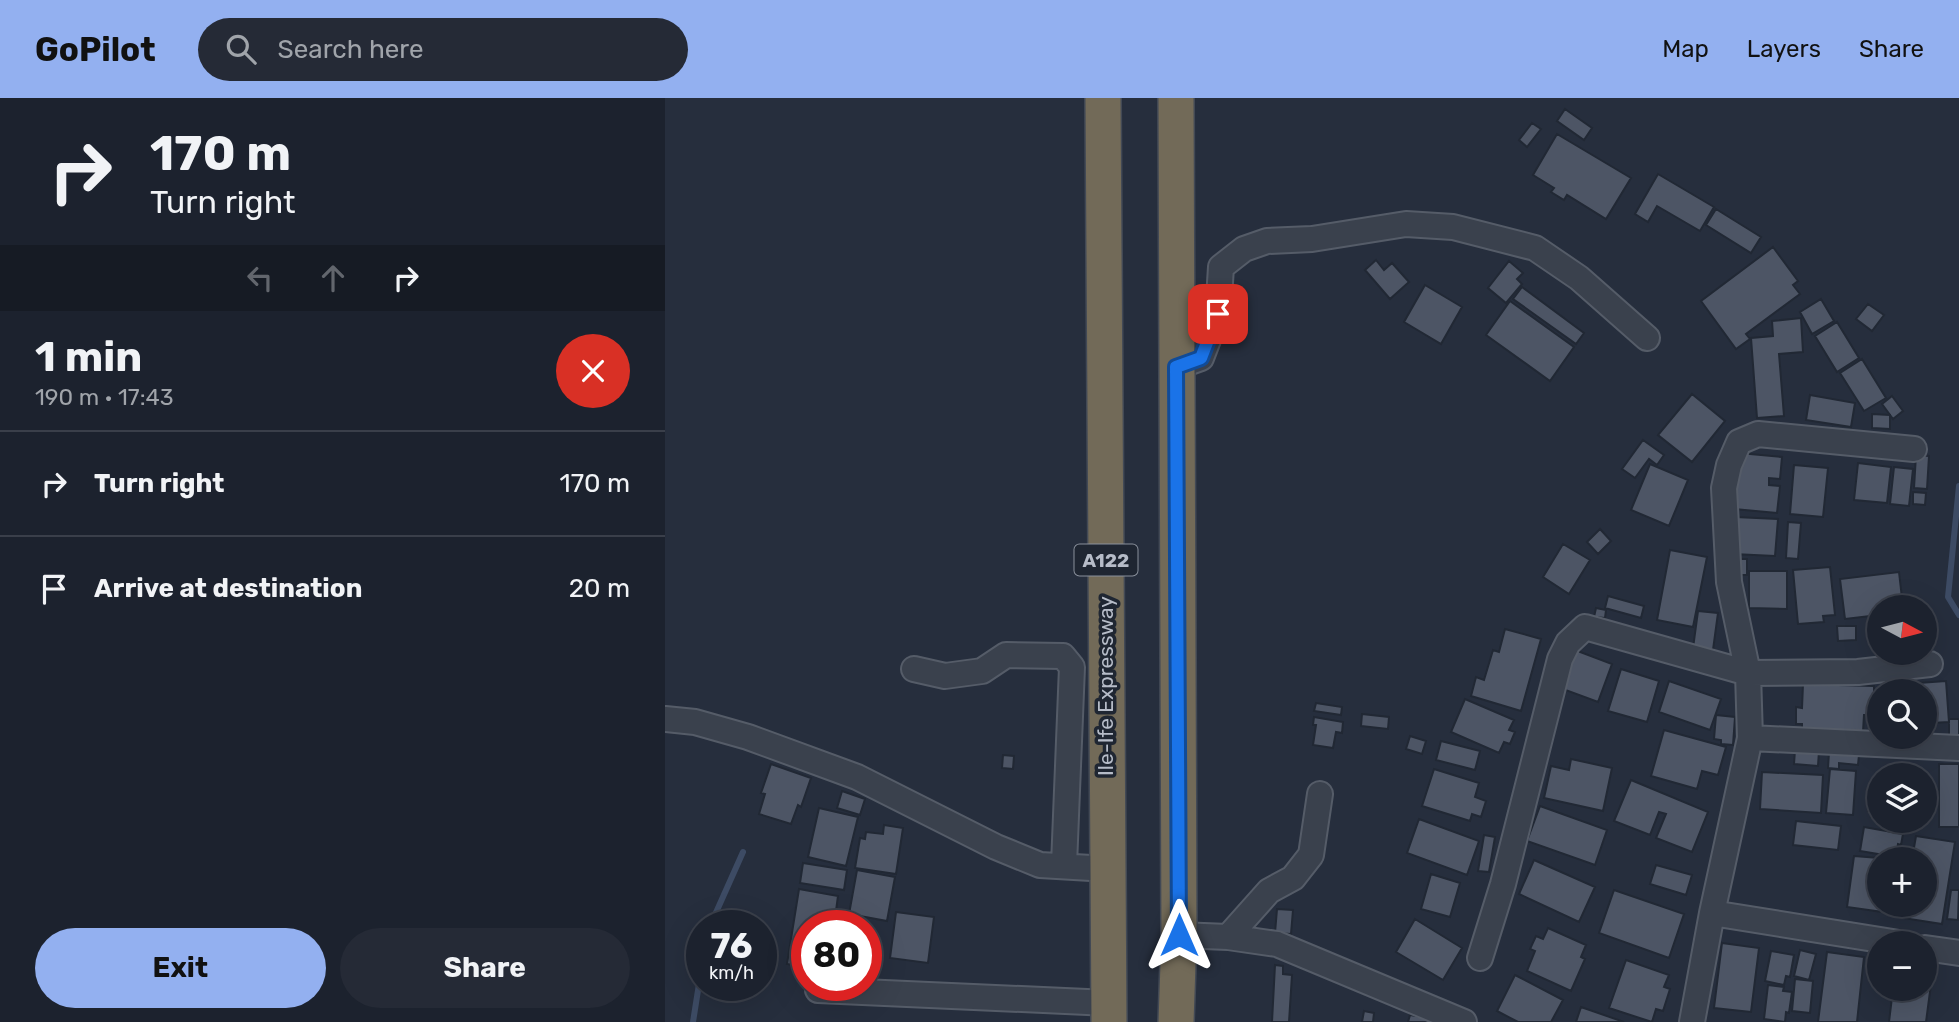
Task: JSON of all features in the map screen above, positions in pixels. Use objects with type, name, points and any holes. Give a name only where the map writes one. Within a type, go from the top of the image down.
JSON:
[{"type":"highway","name":"Ile-Ife Expressway","points":[[1103,98],[1109,1012]]},
{"type":"highway","points":[[1176,98],[1179,935],[1176,1022]]},
{"type":"street","points":[[1176,367],[1201,358],[1218,314],[1221,267],[1244,249],[1266,241],[1311,239],[1406,224],[1454,227],[1535,248],[1579,278],[1647,338]]},
{"type":"street","points":[[1692,1022],[1712,913],[1750,738],[1748,673],[1729,582],[1724,488],[1739,442],[1758,434],[1915,449]]},
{"type":"street","points":[[1480,958],[1503,884],[1560,659],[1569,643],[1585,626],[1748,673],[1858,672],[1921,665]]},
{"type":"street","points":[[914,669],[945,676],[982,671],[1006,655],[1063,656],[1072,667],[1064,865]]},
{"type":"street","points":[[665,719],[695,722],[748,737],[857,777],[996,847],[1040,864],[1108,869]]},
{"type":"street","points":[[1750,738],[1959,748]]},
{"type":"street","points":[[1228,937],[1269,891],[1293,878],[1311,855],[1319,794]]},
{"type":"street","points":[[1712,913],[1867,938]]},
{"type":"street","points":[[1179,935],[1228,937],[1277,944],[1464,1022]]},
{"type":"street","points":[[1937,949],[1959,953]]},
{"type":"street","points":[[882,994],[1109,1012]]},
{"type":"building","points":[[1565,109],[1592,128],[1584,140],[1557,121]]},
{"type":"building","points":[[1532,123],[1541,129],[1527,147],[1519,140]]},
{"type":"building","points":[[1557,134],[1631,178],[1606,219],[1567,195],[1564,200],[1551,192],[1554,188],[1533,175]]},
{"type":"building","points":[[1658,174],[1714,207],[1700,231],[1657,206],[1648,222],[1635,214]]},
{"type":"building","points":[[1716,209],[1761,237],[1751,253],[1706,225]]},
{"type":"building","points":[[1773,247],[1798,281],[1793,285],[1800,294],[1746,334],[1750,339],[1736,349],[1701,301]]},
{"type":"building","points":[[1376,260],[1384,270],[1392,263],[1409,282],[1390,299],[1365,270]]},
{"type":"building","points":[[1509,261],[1523,273],[1517,279],[1522,284],[1506,303],[1488,288]]},
{"type":"building","points":[[1425,285],[1462,307],[1441,344],[1404,322]]},
{"type":"building","points":[[1522,287],[1584,333],[1576,344],[1513,299]]},
{"type":"building","points":[[1821,299],[1834,321],[1812,334],[1800,312]]},
{"type":"building","points":[[1510,301],[1574,347],[1550,381],[1486,335]]},
{"type":"building","points":[[1868,304],[1884,315],[1872,331],[1856,319]]},
{"type":"building","points":[[1801,318],[1803,352],[1779,354],[1784,416],[1757,418],[1751,338],[1773,336],[1772,321]]},
{"type":"building","points":[[1837,322],[1859,358],[1837,372],[1815,336]]},
{"type":"building","points":[[1862,359],[1886,398],[1864,411],[1840,373]]},
{"type":"building","points":[[1692,394],[1725,421],[1692,462],[1658,435]]},
{"type":"building","points":[[1810,395],[1855,403],[1851,427],[1806,420]]},
{"type":"building","points":[[1892,396],[1903,411],[1893,419],[1882,404]]},
{"type":"building","points":[[1872,414],[1890,415],[1890,429],[1872,428]]},
{"type":"building","points":[[1643,440],[1664,455],[1657,465],[1649,459],[1635,478],[1622,469]]},
{"type":"building","points":[[1739,453],[1782,457],[1780,479],[1769,478],[1769,485],[1780,486],[1777,513],[1734,509]]},
{"type":"building","points":[[1916,455],[1929,456],[1927,489],[1914,488]]},
{"type":"building","points":[[1858,463],[1891,467],[1887,503],[1854,500]]},
{"type":"building","points":[[1650,464],[1688,480],[1669,526],[1631,510]]},
{"type":"building","points":[[1794,465],[1828,468],[1823,517],[1790,514]]},
{"type":"building","points":[[1894,467],[1913,469],[1909,506],[1890,504]]},
{"type":"building","points":[[1913,492],[1926,493],[1925,505],[1913,504]]},
{"type":"building","points":[[1735,517],[1778,519],[1775,556],[1733,554]]},
{"type":"building","points":[[1788,522],[1801,523],[1798,559],[1786,558]]},
{"type":"building","points":[[1600,529],[1611,541],[1598,554],[1587,542]]},
{"type":"building","points":[[1563,544],[1590,560],[1569,594],[1543,577]]},
{"type":"building","points":[[1670,550],[1707,557],[1693,627],[1657,620]]},
{"type":"building","points":[[1731,559],[1747,559],[1747,575],[1731,575]]},
{"type":"building","points":[[1830,567],[1835,615],[1823,616],[1824,622],[1798,624],[1793,570]]},
{"type":"building","points":[[1749,571],[1787,571],[1787,609],[1749,608]]},
{"type":"building","points":[[1899,572],[1902,595],[1867,595],[1867,616],[1845,619],[1840,579]]},
{"type":"building","points":[[1608,596],[1644,606],[1641,618],[1605,608]]},
{"type":"building","points":[[1596,608],[1606,610],[1605,618],[1594,617]]},
{"type":"building","points":[[1698,611],[1718,613],[1713,650],[1693,648]]},
{"type":"building","points":[[1837,626],[1856,626],[1856,640],[1838,641]]},
{"type":"building","points":[[1505,629],[1541,639],[1521,711],[1471,696],[1476,677],[1484,680],[1493,650],[1499,652]]},
{"type":"building","points":[[1575,650],[1612,664],[1598,702],[1560,688]]},
{"type":"building","points":[[1621,669],[1659,681],[1647,722],[1608,711]]},
{"type":"building","points":[[1669,681],[1721,699],[1710,730],[1659,712]]},
{"type":"building","points":[[1946,681],[1949,722],[1937,723],[1937,682]]},
{"type":"building","points":[[1803,684],[1867,686],[1867,715],[1864,715],[1863,732],[1802,731],[1802,724],[1796,724],[1796,707],[1802,708]]},
{"type":"building","points":[[1465,699],[1514,720],[1509,730],[1515,732],[1510,744],[1504,742],[1499,753],[1451,732]]},
{"type":"building","points":[[1316,703],[1342,707],[1341,715],[1314,711]]},
{"type":"building","points":[[1362,714],[1389,717],[1388,729],[1361,726]]},
{"type":"building","points":[[1716,715],[1735,717],[1733,745],[1721,744],[1721,740],[1714,739]]},
{"type":"building","points":[[1314,717],[1343,722],[1342,733],[1336,732],[1333,748],[1313,745],[1316,725],[1313,725]]},
{"type":"building","points":[[1949,719],[1959,719],[1959,739],[1949,739]]},
{"type":"building","points":[[1664,730],[1726,747],[1718,775],[1702,771],[1697,789],[1651,776]]},
{"type":"building","points":[[1410,736],[1426,741],[1422,754],[1406,749]]},
{"type":"building","points":[[1441,741],[1480,751],[1475,770],[1436,760]]},
{"type":"building","points":[[1795,750],[1819,751],[1818,766],[1794,764]]},
{"type":"building","points":[[1829,752],[1859,755],[1858,765],[1839,763],[1839,769],[1828,768]]},
{"type":"building","points":[[1003,755],[1014,756],[1013,769],[1002,768]]},
{"type":"building","points":[[1571,759],[1612,768],[1603,811],[1544,798],[1551,766],[1569,770]]},
{"type":"building","points":[[771,764],[811,778],[801,807],[798,805],[791,824],[759,814],[765,794],[761,793]]},
{"type":"building","points":[[1939,764],[1959,764],[1959,827],[1939,827]]},
{"type":"building","points":[[1434,769],[1479,783],[1475,797],[1486,801],[1481,817],[1472,814],[1470,821],[1422,806]]},
{"type":"building","points":[[1830,769],[1856,771],[1853,815],[1826,813]]},
{"type":"building","points":[[1762,772],[1823,775],[1821,813],[1760,809]]},
{"type":"building","points":[[1631,780],[1708,812],[1692,852],[1656,838],[1666,814],[1659,812],[1650,835],[1614,821]]},
{"type":"building","points":[[842,791],[865,799],[860,815],[837,808]]},
{"type":"building","points":[[1540,806],[1607,830],[1595,865],[1527,841]]},
{"type":"building","points":[[819,808],[858,817],[846,866],[808,857]]},
{"type":"building","points":[[1419,819],[1479,841],[1467,875],[1407,853]]},
{"type":"building","points":[[1796,821],[1841,826],[1838,850],[1793,845]]},
{"type":"building","points":[[884,825],[903,828],[896,874],[855,868],[860,838],[865,839],[866,832],[883,834]]},
{"type":"building","points":[[1864,827],[1867,828],[1867,833],[1903,834],[1901,845],[1898,844],[1898,847],[1867,847],[1867,852],[1860,851]]},
{"type":"building","points":[[1484,835],[1495,837],[1489,872],[1478,871]]},
{"type":"building","points":[[1916,836],[1955,842],[1942,924],[1903,918],[1937,917],[1937,847],[1914,847]]},
{"type":"building","points":[[1854,856],[1867,857],[1867,910],[1847,907]]},
{"type":"building","points":[[1534,860],[1595,887],[1579,922],[1519,894]]},
{"type":"building","points":[[803,863],[847,870],[844,890],[800,883]]},
{"type":"building","points":[[1656,865],[1692,875],[1686,895],[1650,884]]},
{"type":"building","points":[[857,870],[895,877],[887,921],[882,920],[882,910],[850,910]]},
{"type":"building","points":[[1431,874],[1460,883],[1450,917],[1421,909]]},
{"type":"building","points":[[799,889],[838,896],[836,910],[796,910]]},
{"type":"building","points":[[1614,890],[1684,914],[1669,958],[1599,933]]},
{"type":"building","points":[[1951,890],[1959,890],[1958,920],[1947,919]]},
{"type":"building","points":[[1277,909],[1293,910],[1291,934],[1275,933]]},
{"type":"building","points":[[896,912],[934,917],[928,963],[890,958]]},
{"type":"building","points":[[1415,919],[1462,948],[1443,980],[1396,952]]},
{"type":"building","points":[[1548,928],[1586,945],[1581,957],[1585,959],[1571,991],[1527,971],[1535,951],[1530,949],[1536,936],[1543,939]]},
{"type":"building","points":[[791,939],[791,965],[787,964]]},
{"type":"building","points":[[1722,943],[1759,948],[1751,1012],[1714,1008]]},
{"type":"building","points":[[1800,950],[1816,954],[1809,980],[1794,976]]},
{"type":"building","points":[[1771,951],[1794,955],[1790,977],[1786,976],[1784,985],[1765,981]]},
{"type":"building","points":[[1827,952],[1864,957],[1857,1022],[1818,1022]]},
{"type":"building","points":[[1626,960],[1669,975],[1664,987],[1670,989],[1663,1011],[1656,1009],[1652,1022],[1609,1008]]},
{"type":"building","points":[[1275,965],[1283,966],[1283,974],[1292,975],[1289,1022],[1272,1022]]},
{"type":"building","points":[[1515,975],[1563,1000],[1551,1022],[1518,1022],[1497,1011]]},
{"type":"building","points":[[1795,979],[1813,981],[1810,1013],[1792,1011]]},
{"type":"building","points":[[1768,985],[1784,987],[1783,991],[1792,992],[1785,1022],[1764,1019]]},
{"type":"building","points":[[1892,1001],[1929,1001],[1926,1022],[1889,1022]]},
{"type":"building","points":[[1581,1007],[1624,1022],[1576,1022]]},
{"type":"building","points":[[1364,1011],[1374,1013],[1373,1022],[1362,1022]]},
{"type":"building","points":[[1410,1015],[1453,1022],[1408,1022]]},
{"type":"waterway","points":[[1959,486],[1948,597],[1959,615]]},
{"type":"waterway","points":[[717,910],[743,852]]},
{"type":"waterway","points":[[693,1022],[696,1001]]},
{"type":"route","points":[[1179,935],[1176,367],[1201,358],[1218,314]]}]
